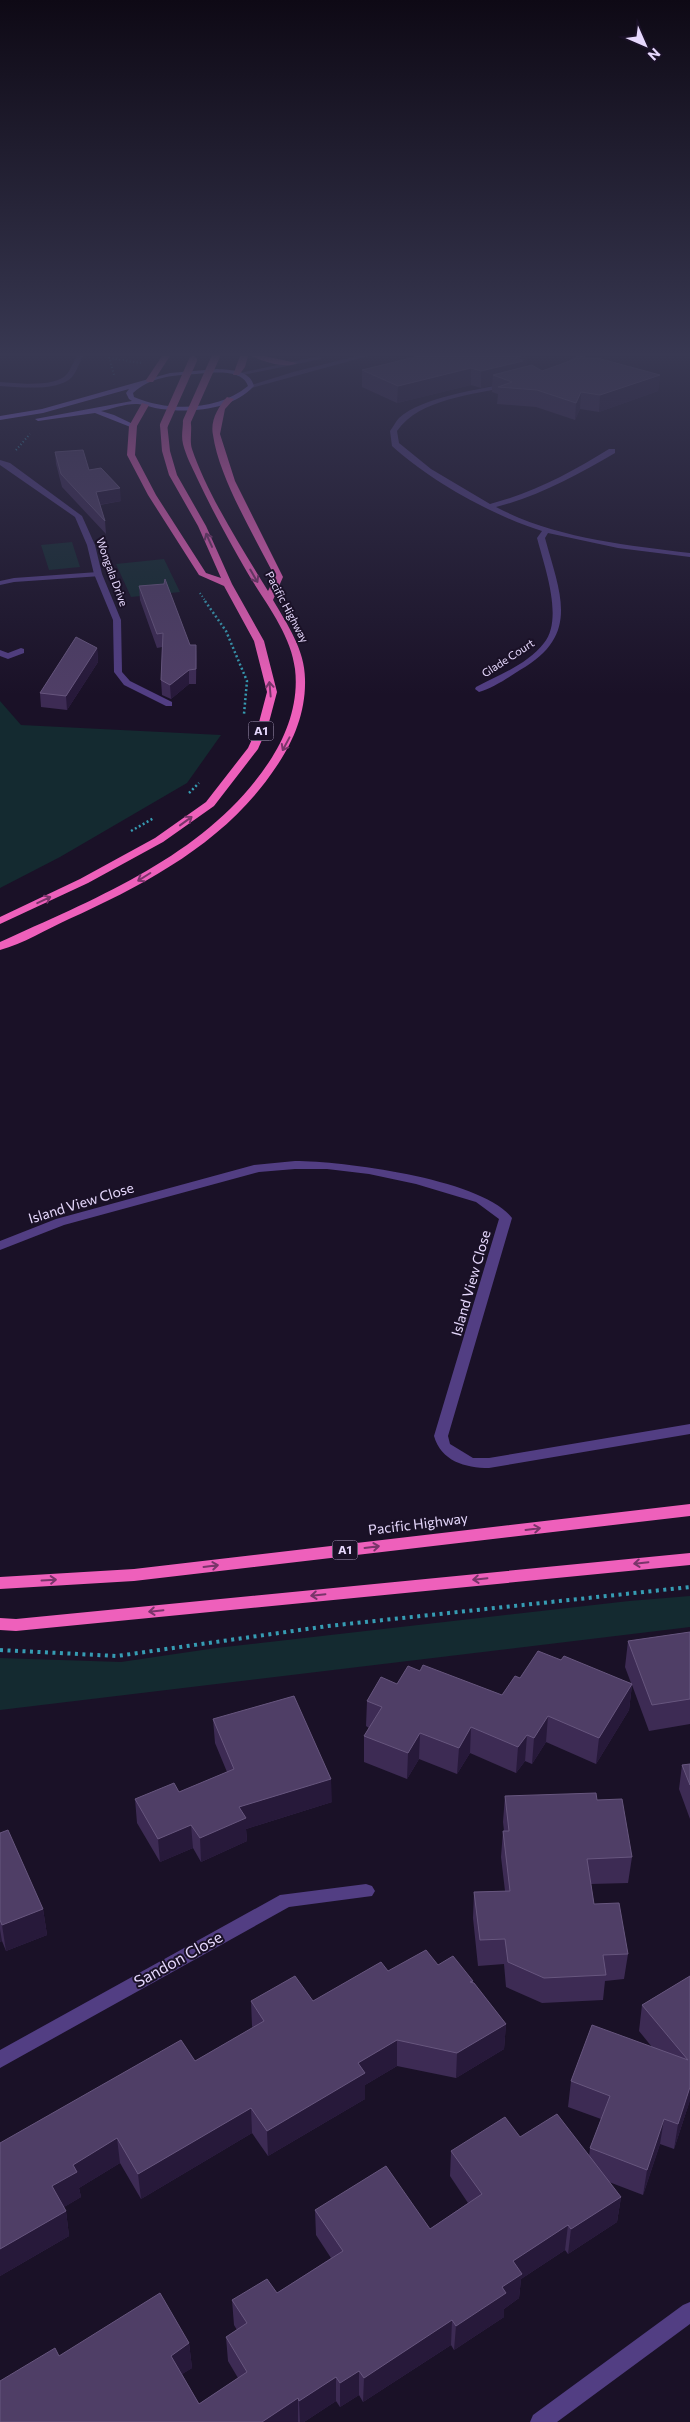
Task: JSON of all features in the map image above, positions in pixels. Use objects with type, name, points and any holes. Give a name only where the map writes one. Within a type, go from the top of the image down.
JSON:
[{"type":"highway","points":[[138,469],[152,496],[203,575],[228,584]]},
{"type":"highway","name":"A1","points":[[0,920],[84,881],[159,840],[210,804],[236,774],[253,749],[263,726],[272,692],[259,641],[228,584],[202,526],[171,469]]},
{"type":"highway","name":"Pacific Highway","points":[[0,946],[129,886],[197,843],[247,801],[274,765],[294,728],[300,694],[300,668],[291,643],[222,520],[198,469]]},
{"type":"highway","points":[[227,469],[231,481],[279,578],[268,600]]},
{"type":"highway","name":"Pacific Highway","points":[[0,1583],[134,1575],[690,1510]]},
{"type":"highway","points":[[0,1624],[16,1625],[690,1559]]},
{"type":"street","name":"Wongala Drive","points":[[12,469],[78,516],[91,545],[98,574],[117,620],[118,672],[127,683],[169,704]]},
{"type":"street","points":[[428,469],[490,506],[546,530],[646,550],[690,555]]},
{"type":"street","points":[[490,506],[527,496],[550,486],[580,469]]},
{"type":"street","name":"Glade Court","points":[[480,689],[529,660],[546,646],[553,636],[556,609],[553,580],[541,538],[546,530]]},
{"type":"street","points":[[0,583],[14,580],[98,574]]},
{"type":"street","points":[[0,653],[8,656],[21,651]]},
{"type":"street","name":"Island View Close","points":[[0,1246],[60,1222],[258,1168],[327,1165],[369,1170],[419,1181],[480,1199],[506,1218],[441,1436],[444,1447],[470,1463],[489,1463],[690,1429]]},
{"type":"street","name":"Sandon Close","points":[[0,2060],[286,1900],[366,1891]]},
{"type":"street","points":[[540,2422],[690,2312]]},
{"type":"path","points":[[196,586],[226,630],[246,681],[243,718]]},
{"type":"path","points":[[187,795],[200,782]]},
{"type":"path","points":[[125,835],[157,816]]},
{"type":"path","points":[[0,1650],[117,1656],[328,1626],[690,1587]]},
{"type":"green space","points":[[72,542],[80,567],[49,570],[41,545]]},
{"type":"green space","points":[[164,559],[180,592],[131,597],[116,564]]},
{"type":"green space","points":[[0,701],[21,725],[221,735],[187,783],[60,857],[0,888]]},
{"type":"green space","points":[[690,1596],[690,1627],[0,1710],[0,1658],[121,1662],[216,1648],[629,1601]]},
{"type":"building","points":[[60,469],[102,469],[120,488],[96,492],[105,521],[61,474]]},
{"type":"building","points":[[165,579],[190,645],[196,645],[196,669],[189,670],[170,685],[161,680],[163,633],[157,634],[139,586],[164,584]]},
{"type":"building","points":[[76,637],[97,648],[66,696],[40,693]]},
{"type":"building","points":[[690,1632],[690,1699],[652,1705],[628,1641]]},
{"type":"building","points":[[538,1651],[561,1660],[564,1656],[632,1684],[599,1738],[548,1716],[534,1738],[527,1735],[518,1747],[471,1727],[459,1748],[420,1733],[408,1753],[364,1736],[382,1707],[367,1701],[381,1677],[397,1684],[408,1666],[420,1671],[423,1665],[502,1695],[515,1676],[520,1678]]},
{"type":"building","points":[[294,1696],[331,1779],[239,1807],[246,1818],[200,1838],[191,1825],[158,1839],[135,1799],[174,1783],[179,1792],[234,1769],[213,1719]]},
{"type":"building","points":[[690,1764],[690,1785],[682,1765]]},
{"type":"building","points":[[596,1793],[597,1800],[622,1799],[632,1857],[587,1859],[594,1904],[619,1903],[628,1954],[603,1955],[606,1975],[544,1978],[508,1962],[505,1939],[480,1940],[474,1892],[510,1891],[503,1831],[509,1831],[505,1796]]},
{"type":"building","points":[[8,1830],[43,1909],[2,1925],[0,1920],[0,1833]]},
{"type":"building","points":[[426,1950],[438,1965],[453,1956],[473,1981],[470,1982],[474,1983],[506,2024],[457,2053],[397,2040],[358,2063],[365,2073],[267,2131],[251,2108],[138,2174],[117,2138],[73,2165],[77,2172],[52,2186],[66,2211],[0,2249],[0,2143],[181,2040],[195,2061],[264,2021],[251,2001],[295,1976],[313,2001],[381,1962],[388,1971]]},
{"type":"building","points":[[690,1976],[690,2087],[678,2124],[664,2119],[647,2170],[590,2148],[610,2096],[571,2081],[592,2025],[688,2060],[642,2005]]},
{"type":"building","points":[[557,2114],[621,2197],[571,2229],[568,2225],[513,2261],[522,2274],[502,2287],[506,2293],[456,2326],[452,2320],[364,2378],[359,2371],[340,2383],[336,2377],[299,2401],[298,2398],[262,2422],[0,2422],[0,2381],[55,2348],[59,2356],[160,2293],[189,2343],[171,2356],[199,2404],[247,2372],[226,2337],[247,2323],[232,2300],[267,2279],[277,2293],[343,2251],[315,2210],[386,2166],[430,2229],[482,2194],[451,2151],[505,2117],[520,2137]]}]
